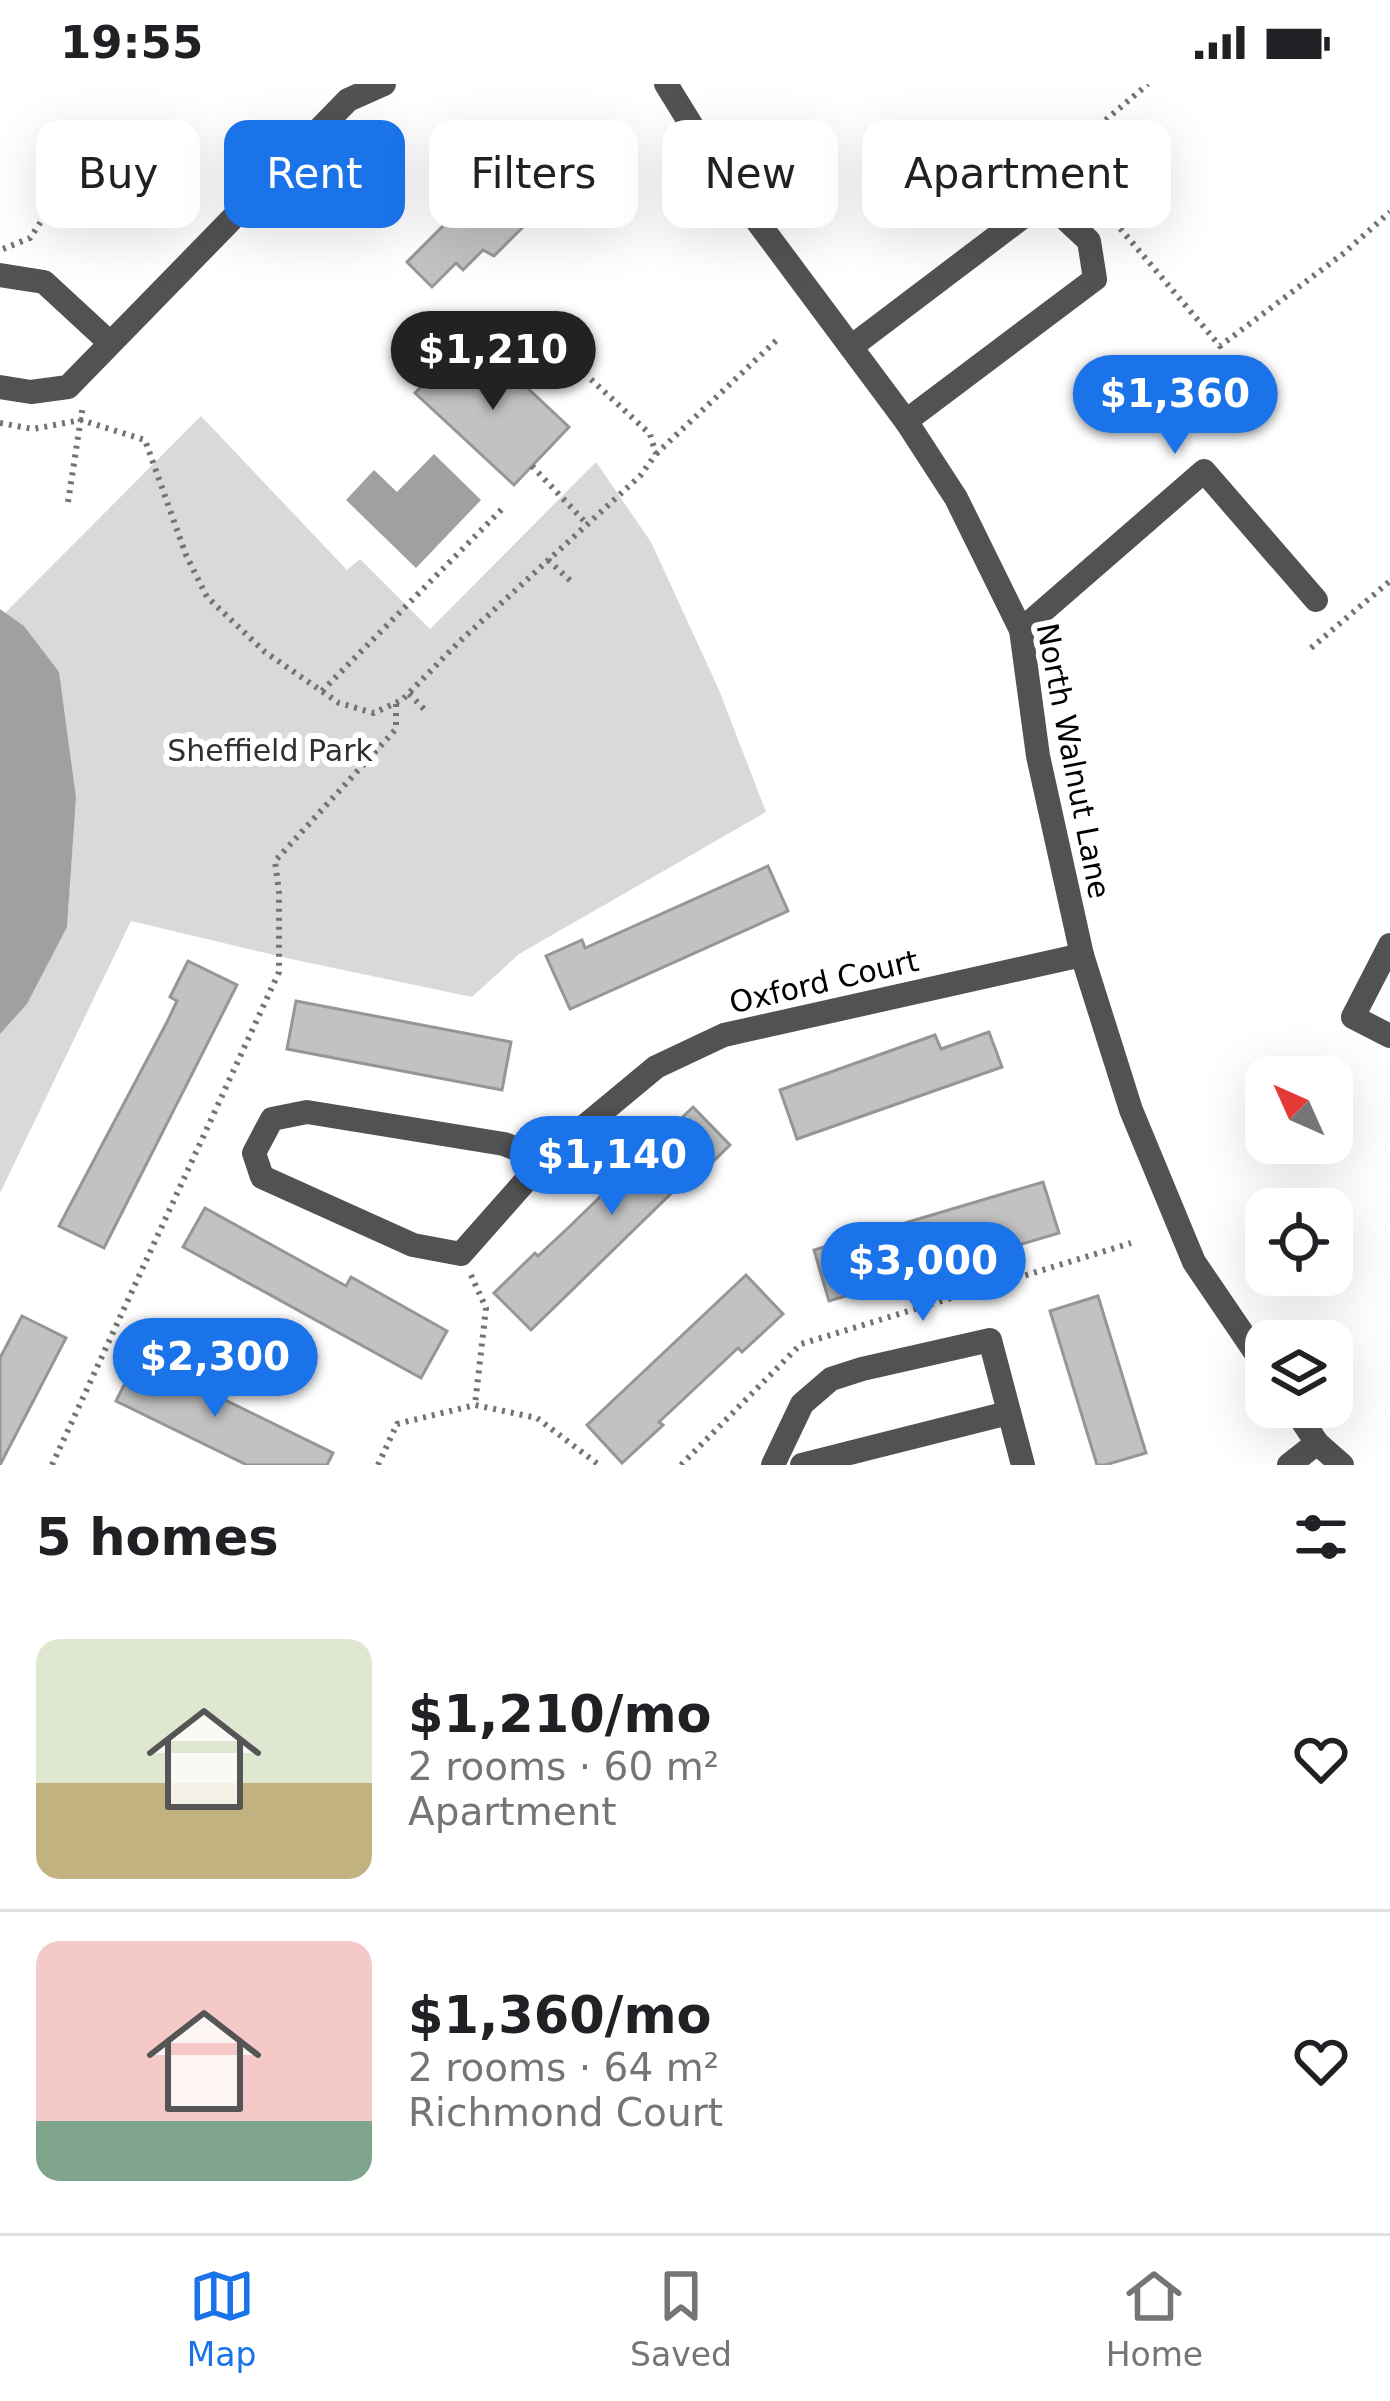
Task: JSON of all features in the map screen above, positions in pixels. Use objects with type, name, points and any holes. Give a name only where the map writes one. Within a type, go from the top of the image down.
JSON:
[{"type":"street","points":[[0,387],[31,392],[68,387],[348,100],[385,84]]},
{"type":"street","name":"North Walnut Lane","points":[[666,84],[719,170],[906,421],[956,498],[1021,630],[1038,756],[1082,956],[1131,1109],[1194,1262],[1245,1337]]},
{"type":"street","points":[[851,346],[1028,213],[1056,210],[1089,241],[1094,279],[906,421]]},
{"type":"street","points":[[0,275],[44,282],[109,342]]},
{"type":"street","points":[[1021,630],[1204,471],[1316,600]]},
{"type":"street","points":[[1390,945],[1353,1017],[1390,1036]]},
{"type":"street","name":"Oxford Court","points":[[461,1254],[544,1160],[656,1067],[724,1035],[1082,956]]},
{"type":"street","points":[[461,1254],[413,1245],[262,1177],[254,1153],[272,1119],[308,1112],[504,1144],[544,1160]]},
{"type":"street","points":[[773,1465],[802,1404],[831,1379],[990,1340],[1023,1465]]},
{"type":"street","points":[[802,1465],[1008,1414]]},
{"type":"street","points":[[1307,1428],[1342,1465]]},
{"type":"street","points":[[1289,1465],[1317,1443]]},
{"type":"path","points":[[1120,228],[1220,346],[1344,254],[1390,212]]},
{"type":"path","points":[[0,250],[30,238],[37,228]]},
{"type":"path","points":[[0,423],[33,429],[81,420],[146,440],[186,555],[207,597],[265,652],[322,692],[340,704],[374,713],[409,694],[780,337]]},
{"type":"path","points":[[519,380],[555,346],[650,434],[656,454]]},
{"type":"path","points":[[68,387],[84,403],[68,502]]},
{"type":"path","points":[[532,466],[587,524]]},
{"type":"path","points":[[322,692],[505,506]]},
{"type":"path","points":[[548,560],[574,584]]},
{"type":"path","points":[[1310,648],[1390,581]]},
{"type":"path","points":[[409,694],[427,712]]},
{"type":"path","points":[[52,1465],[279,972],[275,862],[396,729],[396,703]]},
{"type":"path","points":[[681,1465],[801,1344],[1131,1243]]},
{"type":"path","points":[[461,1254],[486,1308],[475,1405]]},
{"type":"path","points":[[378,1465],[397,1424],[475,1405],[537,1418],[599,1465]]},
{"type":"green space","name":"Sheffield Park","points":[[201,416],[347,570],[360,559],[430,629],[596,462],[651,542],[719,690],[766,812],[519,954],[472,997],[131,921],[0,1193],[0,1034],[27,1004],[67,926],[76,798],[24,626],[5,613]]},
{"type":"shaded area","points":[[434,454],[481,500],[416,568],[346,500],[374,470],[397,492]]},
{"type":"shaded area","points":[[0,609],[24,626],[59,672],[76,798],[67,927],[27,1004],[0,1034]]},
{"type":"building","points":[[441,228],[522,228],[494,256],[483,250],[463,270],[456,263],[432,287],[407,262]]},
{"type":"building","points":[[488,351],[569,427],[514,485],[415,393],[454,352],[472,368]]},
{"type":"building","points":[[768,866],[788,911],[570,1009],[546,956],[582,940],[585,948]]},
{"type":"building","points":[[188,961],[237,985],[104,1248],[59,1226],[167,1022],[177,1001],[170,997]]},
{"type":"building","points":[[296,1001],[511,1042],[502,1090],[287,1049]]},
{"type":"building","points":[[989,1032],[1002,1067],[797,1139],[780,1090],[935,1035],[941,1049]]},
{"type":"building","points":[[693,1107],[730,1145],[688,1186],[684,1181],[531,1330],[494,1293]]},
{"type":"building","points":[[1043,1182],[1059,1233],[829,1301],[814,1250]]},
{"type":"building","points":[[205,1208],[346,1286],[351,1277],[447,1331],[421,1378],[183,1247]]},
{"type":"building","points":[[746,1275],[783,1314],[742,1352],[738,1348],[622,1463],[587,1425]]},
{"type":"building","points":[[1098,1296],[1146,1453],[1105,1465],[1097,1465],[1050,1311]]},
{"type":"building","points":[[22,1316],[66,1338],[0,1465],[0,1358]]},
{"type":"building","points":[[138,1357],[333,1453],[327,1465],[247,1465],[116,1401]]}]
